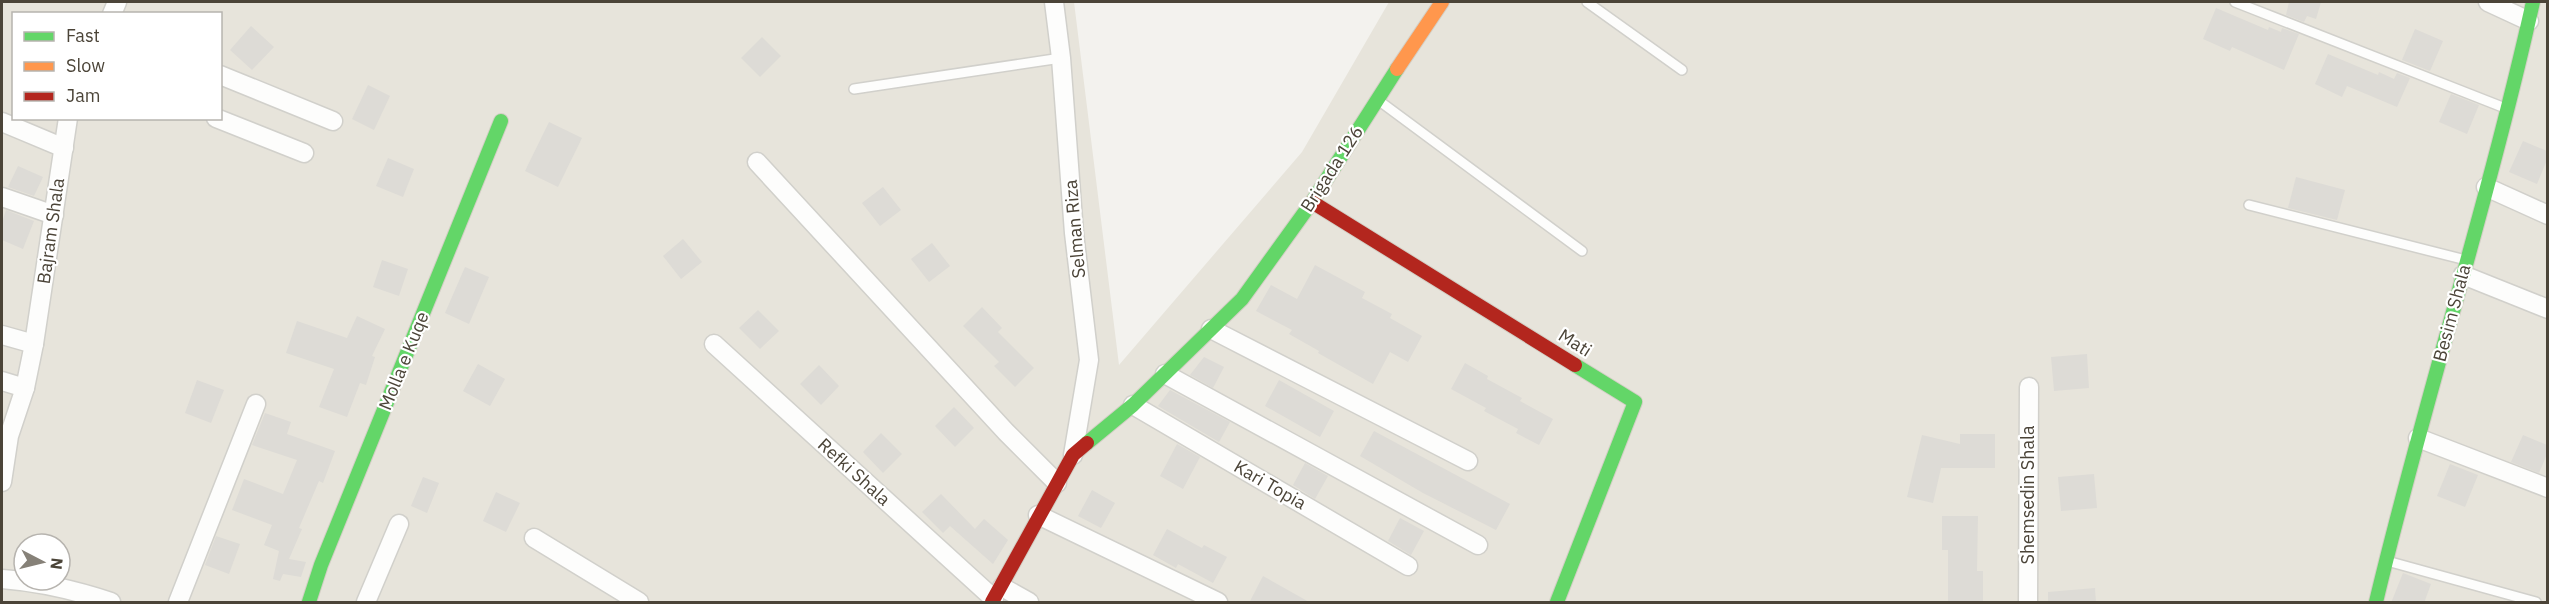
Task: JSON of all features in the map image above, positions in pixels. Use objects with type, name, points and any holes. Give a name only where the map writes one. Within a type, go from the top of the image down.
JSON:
[{"type":"street","name":"Selman Riza","points":[[1054,2],[1061,58],[1074,233],[1089,360],[1073,455]]},
{"type":"street","name":"Brigada 126","points":[[1073,455],[1133,405],[1242,299],[1312,202],[1376,99],[1442,2]]},
{"type":"street","points":[[2488,2],[2529,21]]},
{"type":"street","name":"Besim Shala","points":[[2376,603],[2385,560],[2508,109],[2533,2]]},
{"type":"street","points":[[222,76],[333,121]]},
{"type":"street","name":"Bajram Shala","points":[[2,482],[9,436],[25,388],[34,344],[68,120]]},
{"type":"street","points":[[221,120],[304,153]]},
{"type":"street","name":"Molla e Kuqe","points":[[309,603],[321,565],[501,121]]},
{"type":"street","points":[[2,122],[64,148]]},
{"type":"street","points":[[758,162],[1006,432],[1057,483]]},
{"type":"street","points":[[2486,187],[2547,215]]},
{"type":"street","points":[[2,197],[54,215]]},
{"type":"street","name":"Mati","points":[[1312,202],[1635,402],[1557,603]]},
{"type":"street","points":[[2464,268],[2547,309]]},
{"type":"street","points":[[1211,329],[1468,461]]},
{"type":"street","points":[[2,334],[34,344]]},
{"type":"street","name":"Refki Shala","points":[[714,344],[996,596],[1029,603]]},
{"type":"street","points":[[1165,374],[1478,545]]},
{"type":"street","points":[[2,381],[25,388]]},
{"type":"street","name":"Shemsedin Shala","points":[[2028,603],[2029,387]]},
{"type":"street","points":[[178,603],[256,404]]},
{"type":"street","name":"Kari Topia","points":[[1133,405],[1408,566]]},
{"type":"street","points":[[2418,438],[2547,488]]},
{"type":"street","points":[[996,596],[1038,515],[1073,455]]},
{"type":"street","points":[[1038,515],[1218,603]]},
{"type":"street","points":[[366,603],[399,524]]},
{"type":"street","points":[[534,538],[639,603]]},
{"type":"street","points":[[2,579],[34,581],[55,588],[79,591],[111,603]]},
{"type":"lane","points":[[1587,2],[1682,70]]},
{"type":"lane","points":[[2235,2],[2508,109]]},
{"type":"lane","points":[[854,89],[1061,58]]},
{"type":"lane","points":[[1376,99],[1582,251]]},
{"type":"lane","points":[[2249,205],[2464,268]]},
{"type":"lane","points":[[2385,560],[2536,603]]},
{"type":"shaded area","points":[[2,2],[1074,2],[1119,365],[1302,152],[1389,2],[2547,2],[2547,602],[2,602]]},
{"type":"building","points":[[2289,2],[2321,2],[2316,19],[2307,16],[2304,22],[2286,15]]},
{"type":"building","points":[[2216,8],[2268,30],[2269,27],[2281,32],[2282,28],[2299,34],[2284,70],[2232,47],[2230,51],[2203,39]]},
{"type":"building","points":[[251,26],[274,47],[252,70],[230,50]]},
{"type":"building","points":[[2415,29],[2443,41],[2430,71],[2402,60]]},
{"type":"building","points":[[762,37],[781,56],[760,77],[741,58]]},
{"type":"building","points":[[2328,54],[2378,75],[2379,72],[2394,79],[2397,73],[2410,78],[2397,107],[2347,86],[2342,97],[2315,84]]},
{"type":"building","points":[[368,85],[390,96],[374,130],[352,119]]},
{"type":"building","points":[[2451,94],[2479,105],[2467,134],[2439,122]]},
{"type":"building","points":[[549,122],[582,138],[558,187],[525,171]]},
{"type":"building","points":[[2523,141],[2547,151],[2547,160],[2537,184],[2509,172]]},
{"type":"building","points":[[388,158],[414,169],[403,197],[376,186]]},
{"type":"building","points":[[18,166],[43,177],[34,196],[8,187]]},
{"type":"building","points":[[2296,177],[2345,190],[2337,220],[2288,208]]},
{"type":"building","points":[[883,187],[901,210],[880,226],[862,203]]},
{"type":"building","points":[[6,210],[34,221],[23,249],[2,240],[2,222]]},
{"type":"building","points":[[683,239],[702,262],[681,279],[663,256]]},
{"type":"building","points":[[932,243],[950,266],[929,282],[911,259]]},
{"type":"building","points":[[382,260],[408,269],[399,296],[373,287]]},
{"type":"building","points":[[1315,265],[1365,292],[1362,298],[1392,314],[1390,318],[1422,336],[1408,362],[1390,352],[1373,384],[1289,334],[1292,330],[1256,311],[1271,285],[1297,299]]},
{"type":"building","points":[[465,267],[489,277],[469,324],[445,313]]},
{"type":"building","points":[[982,307],[1002,328],[998,332],[1034,368],[1015,387],[994,366],[999,362],[963,326]]},
{"type":"building","points":[[758,310],[779,331],[760,349],[739,328]]},
{"type":"building","points":[[357,316],[385,329],[372,356],[375,357],[366,385],[360,383],[347,417],[319,407],[334,369],[286,353],[297,321],[347,338]]},
{"type":"building","points":[[2087,354],[2089,388],[2054,391],[2051,357]]},
{"type":"building","points":[[1204,357],[1224,367],[1213,388],[1190,375]]},
{"type":"building","points":[[1465,363],[1488,376],[1487,379],[1522,398],[1520,401],[1553,419],[1539,445],[1516,433],[1518,429],[1484,411],[1486,408],[1451,389]]},
{"type":"building","points":[[478,364],[505,379],[490,406],[463,391]]},
{"type":"building","points":[[819,365],[839,386],[821,405],[800,384]]},
{"type":"building","points":[[197,380],[224,390],[211,423],[185,413]]},
{"type":"building","points":[[1279,380],[1334,411],[1320,437],[1265,406]]},
{"type":"building","points":[[1170,390],[1230,422],[1219,442],[1158,406]]},
{"type":"building","points":[[954,407],[974,428],[955,447],[935,426]]},
{"type":"building","points":[[265,413],[291,422],[287,434],[335,451],[323,483],[319,481],[289,559],[306,562],[301,577],[283,574],[280,581],[273,579],[279,551],[264,545],[272,525],[232,510],[244,479],[283,494],[297,460],[252,445]]},
{"type":"building","points":[[1374,431],[1510,504],[1496,530],[1423,493],[1360,456]]},
{"type":"building","points":[[881,433],[902,454],[883,473],[863,452]]},
{"type":"building","points":[[1960,434],[1995,434],[1995,468],[1941,468],[1933,503],[1907,497],[1922,435],[1960,444]]},
{"type":"building","points":[[2523,435],[2547,445],[2547,454],[2539,473],[2511,462]]},
{"type":"building","points":[[1177,444],[1200,457],[1183,489],[1160,476]]},
{"type":"building","points":[[1305,463],[1328,476],[1315,499],[1293,485]]},
{"type":"building","points":[[2450,464],[2478,475],[2465,507],[2437,496]]},
{"type":"building","points":[[2094,474],[2097,508],[2061,511],[2058,477]]},
{"type":"building","points":[[423,477],[439,483],[427,513],[411,506]]},
{"type":"building","points":[[1092,490],[1115,503],[1101,528],[1078,516]]},
{"type":"building","points":[[496,492],[520,503],[506,532],[483,521]]},
{"type":"building","points":[[941,494],[975,529],[984,519],[1008,540],[993,564],[950,526],[943,533],[922,512]]},
{"type":"building","points":[[1942,516],[1978,516],[1977,571],[1983,571],[1983,603],[1948,603],[1948,550],[1942,550]]},
{"type":"building","points":[[1400,518],[1424,531],[1411,555],[1388,541]]},
{"type":"building","points":[[1167,529],[1202,548],[1204,545],[1227,557],[1213,583],[1178,564],[1176,568],[1153,555]]},
{"type":"building","points":[[216,536],[240,544],[229,574],[205,565]]},
{"type":"building","points":[[2403,573],[2431,584],[2424,603],[2391,603]]},
{"type":"building","points":[[1263,576],[1311,603],[1249,603]]},
{"type":"building","points":[[2095,588],[2096,603],[2048,603],[2048,592]]},
{"type":"traffic: fast","points":[[2376,602],[2414,452],[2496,153],[2533,2]]},
{"type":"traffic: fast","points":[[1087,443],[1133,405],[1242,299],[1312,202],[1397,69]]},
{"type":"traffic: fast","points":[[309,602],[321,565],[501,121]]},
{"type":"traffic: fast","points":[[1557,602],[1635,402],[1575,365]]},
{"type":"traffic: slow","points":[[1397,69],[1442,2]]},
{"type":"traffic: jam","points":[[1312,202],[1575,365]]},
{"type":"traffic: jam","points":[[992,602],[1073,455],[1087,443]]}]
